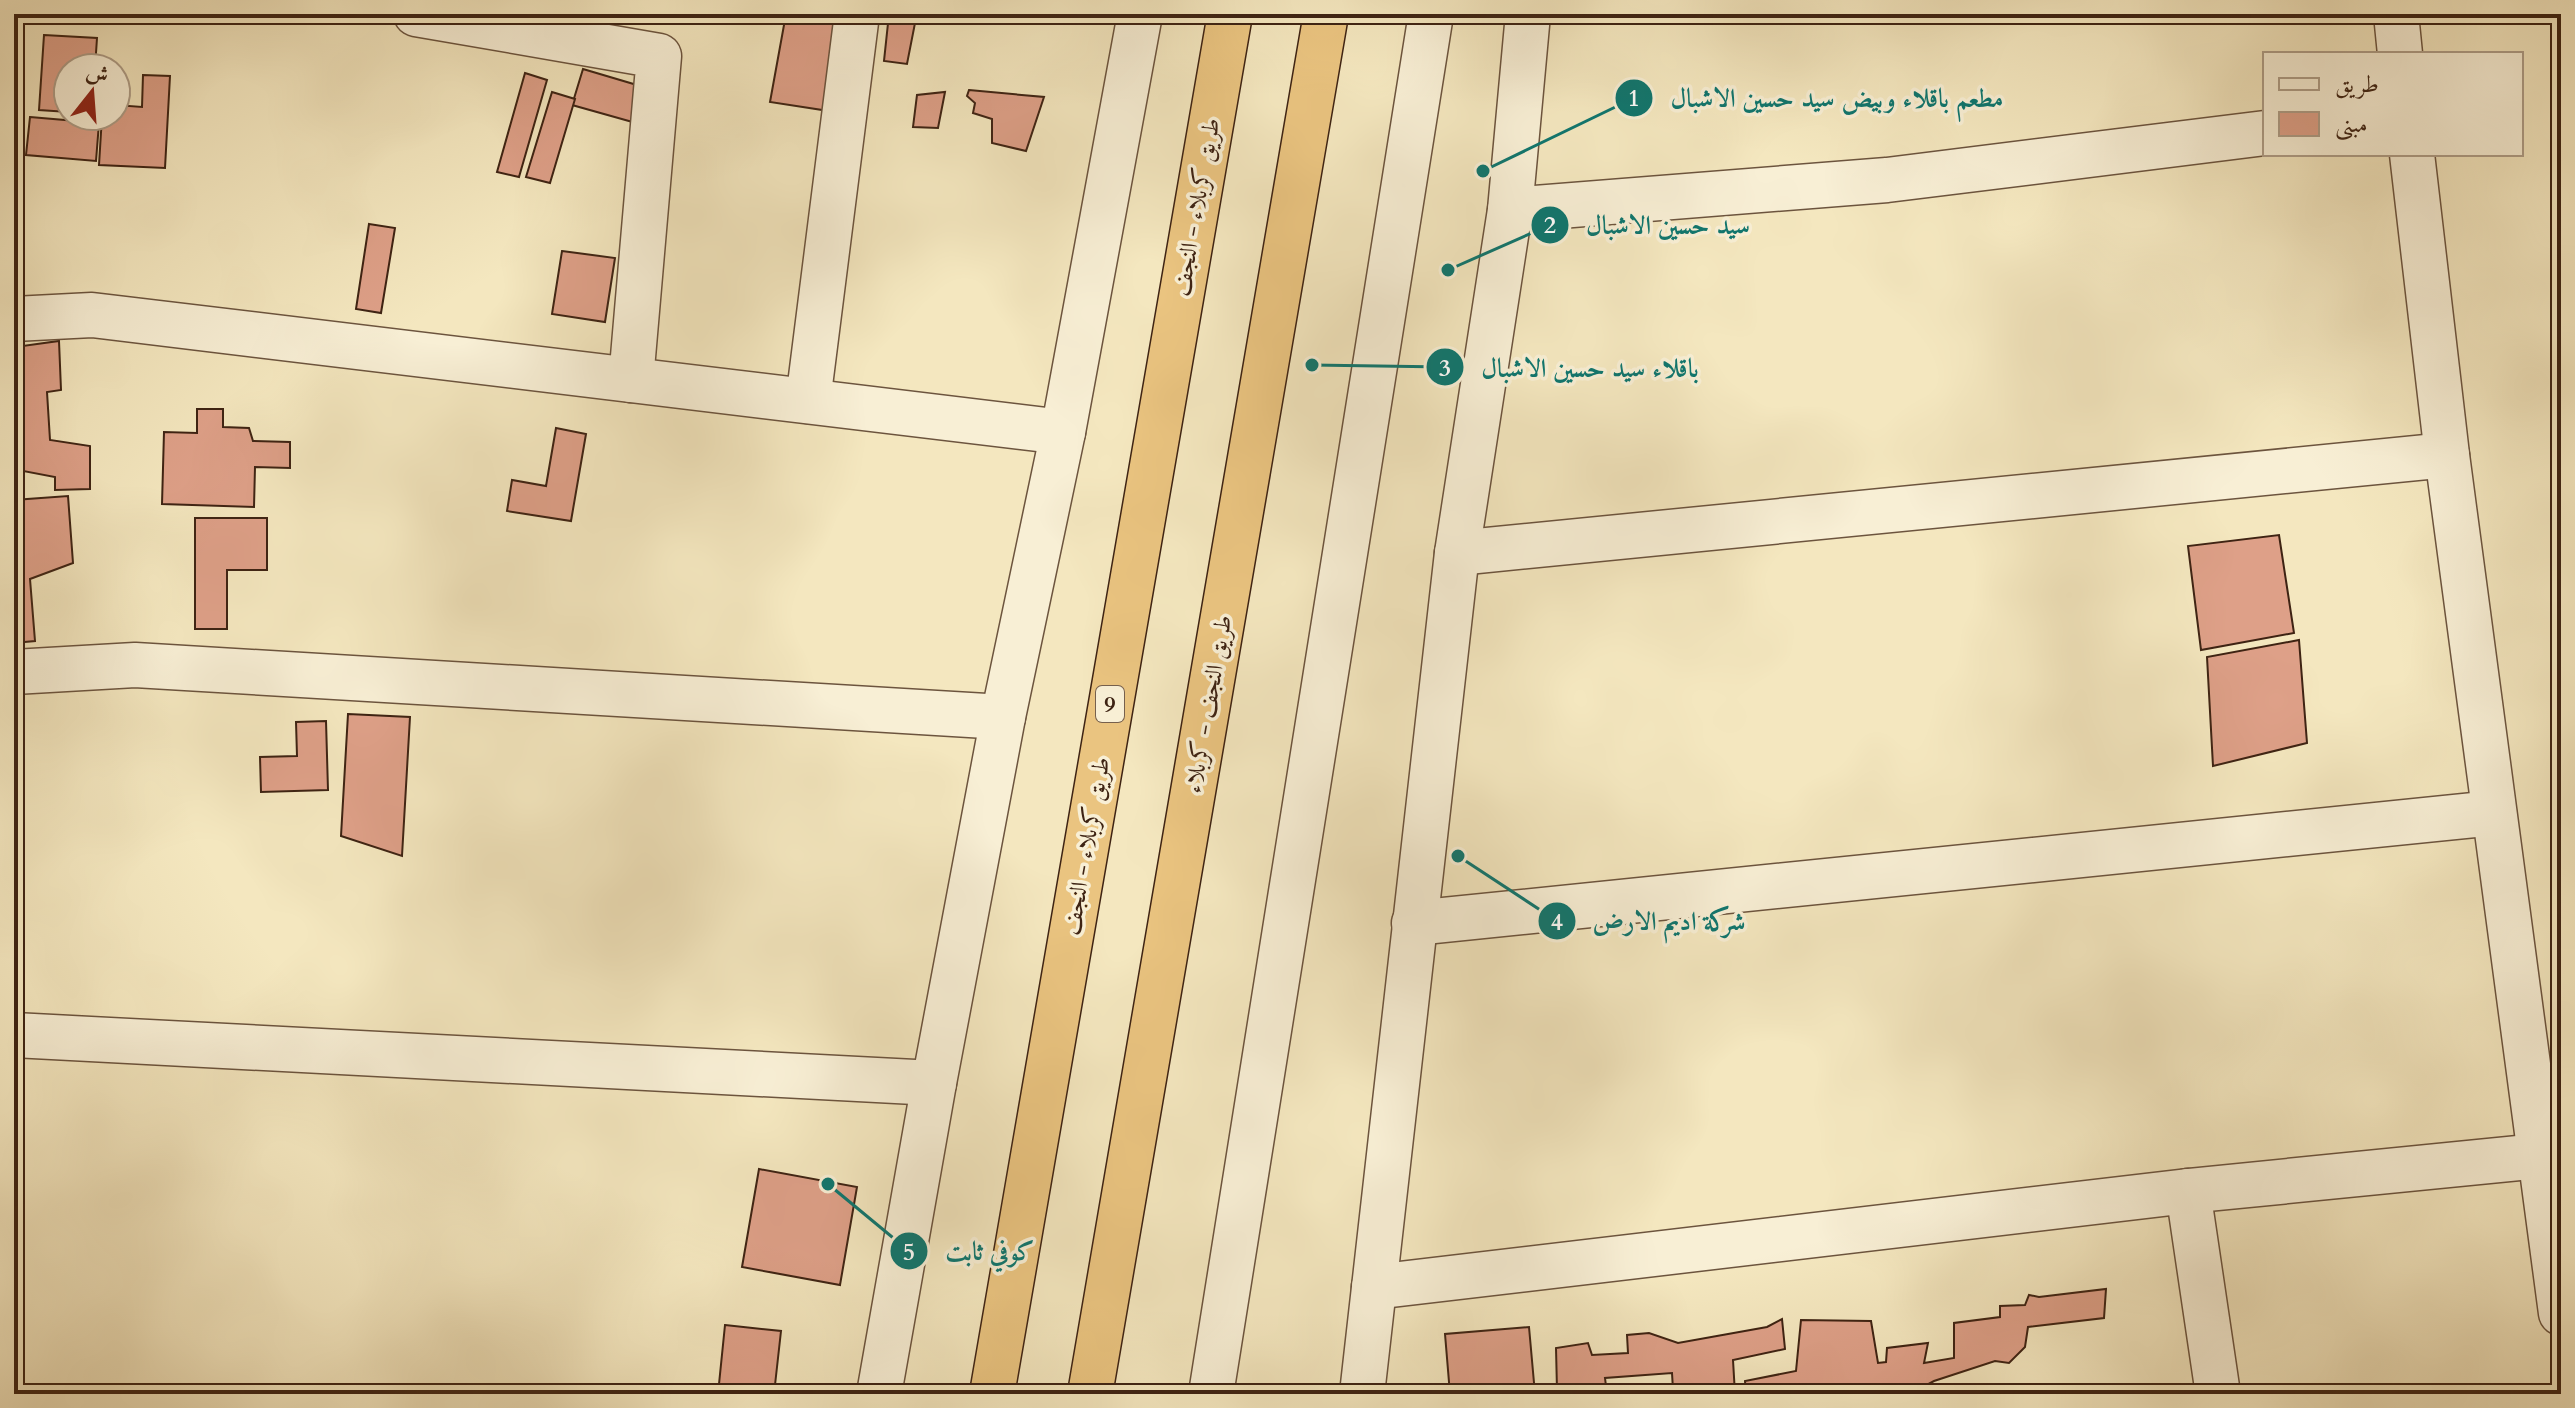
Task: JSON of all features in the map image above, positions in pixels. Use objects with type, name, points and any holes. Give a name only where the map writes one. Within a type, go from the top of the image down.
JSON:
[{"type":"highway","name":"طريق کربلاء - النجف","points":[[992,1394],[1230,14]]},
{"type":"highway","name":"طريق النجف - کربلاء","points":[[1090,1394],[1326,14]]},
{"type":"street","points":[[416,14],[659,56],[631,380]]},
{"type":"street","points":[[808,401],[857,14]]},
{"type":"street","points":[[879,1394],[1003,717],[1063,432],[1140,14]]},
{"type":"street","points":[[1211,1394],[1431,14]]},
{"type":"street","points":[[1362,1394],[1457,553],[1510,210],[1528,14]]},
{"type":"street","points":[[2396,14],[2400,52]]},
{"type":"street","points":[[1510,210],[1887,180],[2263,133]]},
{"type":"street","points":[[2412,156],[2447,455],[2539,1156],[2555,1224],[2561,1313]]},
{"type":"street","points":[[14,319],[92,315],[1063,432]]},
{"type":"street","points":[[1457,553],[2447,455]]},
{"type":"street","points":[[14,672],[135,665],[1003,717]]},
{"type":"street","points":[[1414,923],[2494,813]]},
{"type":"street","points":[[14,1035],[934,1083]]},
{"type":"street","points":[[1374,1287],[2188,1191],[2539,1156]]},
{"type":"street","points":[[2188,1191],[2218,1394]]},
{"type":"building","points":[[786,14],[841,14],[829,111],[770,102]]},
{"type":"building","points":[[889,14],[921,14],[915,23],[907,64],[884,61]]},
{"type":"building","points":[[44,35],[97,38],[96,52],[52,52],[52,111],[39,110]]},
{"type":"building","points":[[583,69],[647,88],[636,123],[572,105]]},
{"type":"building","points":[[525,73],[547,80],[519,177],[497,172]]},
{"type":"building","points":[[143,75],[170,76],[165,168],[99,165],[101,132],[132,132],[132,106],[142,107]]},
{"type":"building","points":[[969,90],[1044,97],[1026,151],[992,143],[992,119],[973,113],[975,103],[967,96]]},
{"type":"building","points":[[552,92],[575,99],[550,183],[526,177]]},
{"type":"building","points":[[945,92],[938,128],[913,127],[917,95]]},
{"type":"building","points":[[30,117],[52,119],[52,132],[98,132],[96,161],[26,155]]},
{"type":"building","points":[[369,224],[395,228],[381,313],[356,309]]},
{"type":"building","points":[[562,251],[615,258],[605,322],[552,314]]},
{"type":"building","points":[[59,341],[61,390],[47,392],[50,440],[90,446],[90,489],[55,490],[55,477],[23,471],[15,347]]},
{"type":"building","points":[[197,409],[223,409],[223,427],[249,428],[253,441],[290,442],[290,468],[255,467],[254,507],[162,504],[164,432],[197,433]]},
{"type":"building","points":[[14,420],[23,471],[14,475]]},
{"type":"building","points":[[556,428],[586,434],[571,521],[507,511],[512,480],[546,486]]},
{"type":"building","points":[[68,496],[73,563],[30,579],[35,641],[14,643],[14,500]]},
{"type":"building","points":[[195,518],[267,518],[267,570],[227,570],[227,629],[195,629]]},
{"type":"building","points":[[2279,535],[2294,633],[2201,650],[2188,546]]},
{"type":"building","points":[[2299,640],[2307,743],[2213,766],[2207,657]]},
{"type":"building","points":[[348,714],[410,717],[402,856],[341,836]]},
{"type":"building","points":[[326,721],[328,790],[261,792],[260,757],[297,756],[296,722]]},
{"type":"building","points":[[759,1169],[857,1187],[840,1285],[742,1267]]},
{"type":"building","points":[[2106,1289],[2104,1318],[2028,1327],[2025,1347],[2009,1363],[1995,1361],[1934,1381],[1910,1394],[1746,1394],[1745,1381],[1796,1371],[1801,1320],[1871,1321],[1878,1363],[1886,1362],[1887,1348],[1928,1343],[1924,1363],[1954,1358],[1954,1323],[2000,1317],[2000,1306],[2025,1305],[2029,1295],[2039,1297]]},
{"type":"building","points":[[1782,1319],[1785,1349],[1733,1360],[1735,1394],[1651,1394],[1673,1390],[1672,1373],[1605,1378],[1607,1394],[1557,1390],[1556,1348],[1588,1343],[1592,1355],[1628,1353],[1627,1335],[1649,1333],[1678,1343],[1767,1327]]},
{"type":"building","points":[[725,1325],[781,1331],[774,1394],[718,1394]]},
{"type":"building","points":[[1529,1327],[1535,1394],[1450,1394],[1445,1334]]},
{"type":"place","name":"مطعم باقلاء وبيض سيد حسين الاشبال","points":[[1483,171]]},
{"type":"place","name":"سيد حسين الاشبال","points":[[1448,270]]},
{"type":"place","name":"باقلاء سيد حسين الاشبال","points":[[1312,365]]},
{"type":"place","name":"شركة اديم الارض","points":[[1458,856]]},
{"type":"place","name":"كوفي ثابت","points":[[828,1184]]}]
